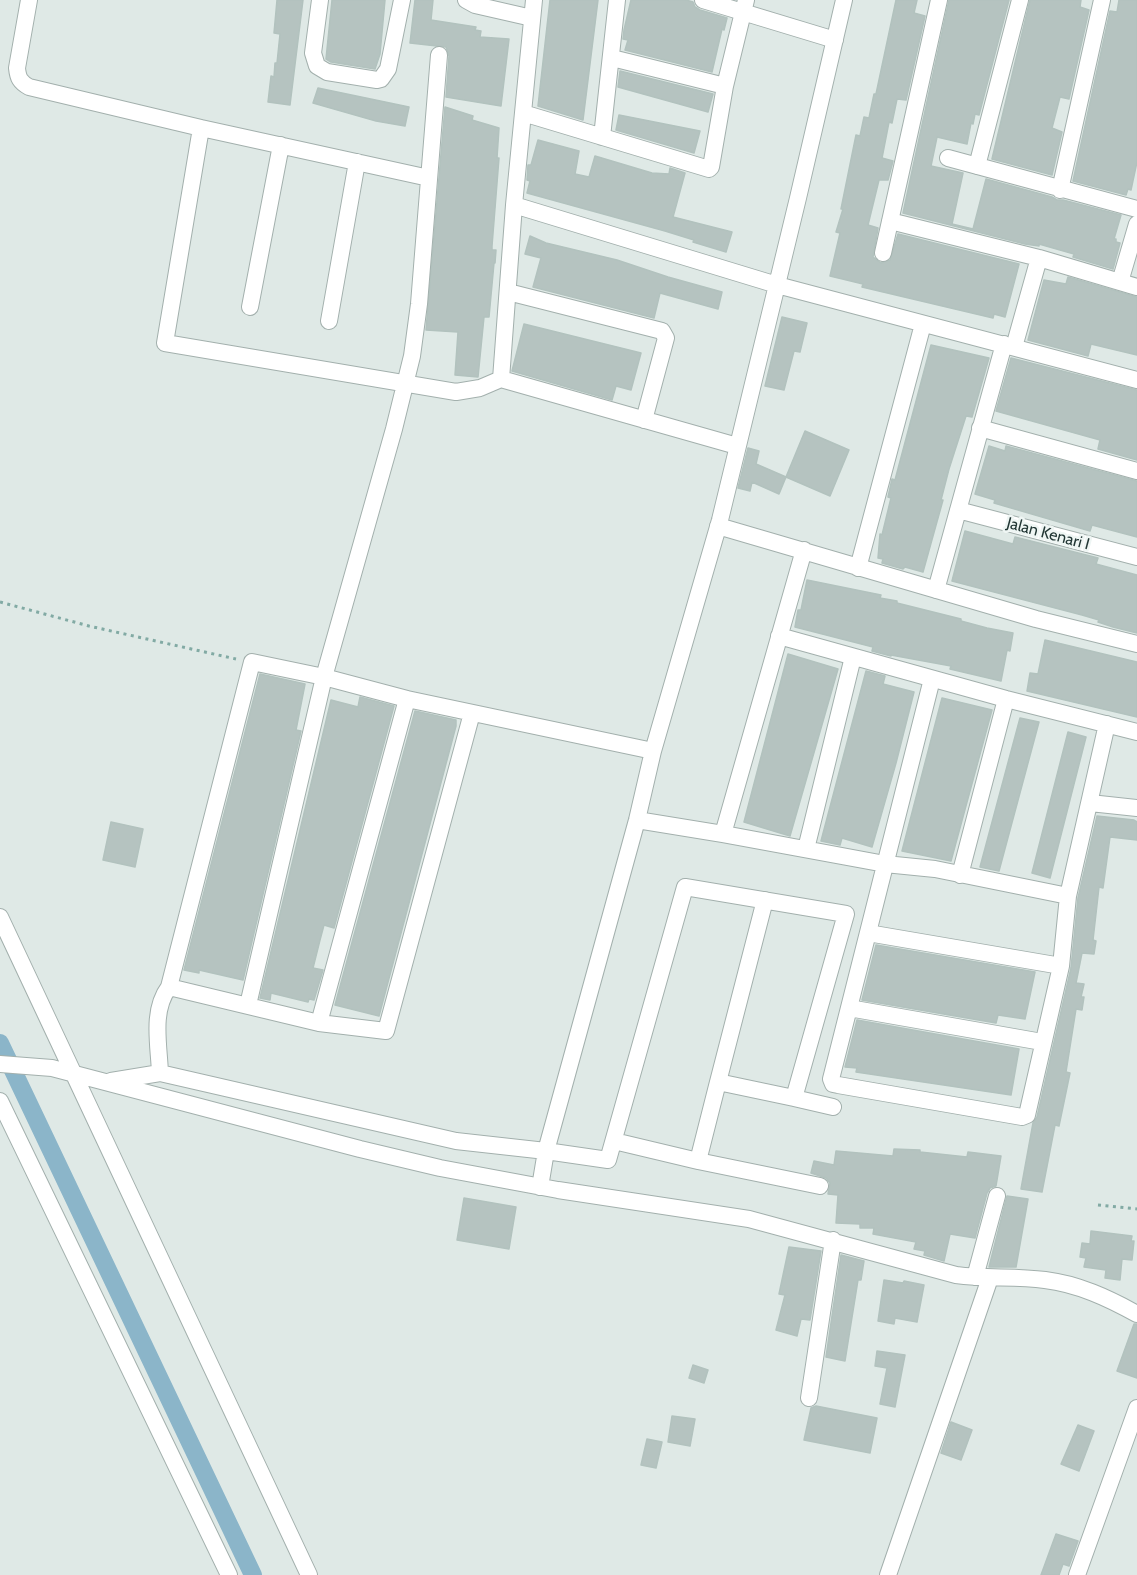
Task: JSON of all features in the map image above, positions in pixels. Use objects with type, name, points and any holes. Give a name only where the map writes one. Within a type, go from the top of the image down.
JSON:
[{"type":"street","points":[[28,0],[17,68],[18,78],[22,84],[201,128],[429,178]]},
{"type":"street","points":[[320,0],[314,53],[317,66],[327,72],[377,80],[381,79],[388,69],[402,0]]},
{"type":"street","points":[[466,0],[475,5],[532,18]]},
{"type":"street","points":[[501,379],[514,205],[534,0]]},
{"type":"street","points":[[602,137],[617,0]]},
{"type":"street","points":[[703,0],[745,5],[835,40]]},
{"type":"street","points":[[540,1187],[546,1151],[637,820],[653,751],[718,526],[844,0]]},
{"type":"street","points":[[883,253],[939,0]]},
{"type":"street","points":[[977,166],[1020,0]]},
{"type":"street","points":[[1060,190],[1102,0]]},
{"type":"street","points":[[523,113],[709,169],[725,86],[745,5]]},
{"type":"street","points":[[248,1005],[324,677],[412,356],[419,304],[438,55]]},
{"type":"street","points":[[612,58],[725,86]]},
{"type":"street","points":[[201,128],[165,343],[456,392],[480,388],[501,379],[737,446]]},
{"type":"street","points":[[250,306],[280,145]]},
{"type":"street","points":[[948,158],[1137,209]]},
{"type":"street","points":[[329,321],[357,162]]},
{"type":"street","points":[[514,205],[777,285],[1137,380]]},
{"type":"street","points":[[890,221],[1039,258],[1137,287]]},
{"type":"street","points":[[1120,282],[1137,224]]},
{"type":"street","points":[[936,591],[981,428],[1039,258]]},
{"type":"street","points":[[508,292],[663,331],[666,338],[644,420]]},
{"type":"street","points":[[858,568],[923,324]]},
{"type":"street","points":[[981,428],[1137,471]]},
{"type":"street","name":"Jalan Kenari I","points":[[958,510],[1137,557]]},
{"type":"street","points":[[718,526],[936,591],[1137,644]]},
{"type":"street","points":[[723,834],[804,550]]},
{"type":"street","points":[[779,636],[1006,699],[1137,732]]},
{"type":"street","points":[[806,849],[853,657]]},
{"type":"street","points":[[160,1073],[158,1007],[169,987],[252,662],[324,677],[407,699],[653,751]]},
{"type":"street","points":[[932,679],[831,1079],[838,1085],[1025,1117],[1061,966],[1068,896],[1107,724]]},
{"type":"street","points":[[319,1023],[407,699]]},
{"type":"street","points":[[960,875],[1006,699]]},
{"type":"street","points":[[169,987],[319,1023],[386,1031],[472,713]]},
{"type":"street","points":[[1090,803],[1137,808]]},
{"type":"street","points":[[637,820],[885,864],[935,870],[1068,896]]},
{"type":"street","points":[[104,1082],[160,1073],[456,1141],[608,1160],[685,886],[846,914],[794,1098]]},
{"type":"street","points":[[698,1161],[765,900]]},
{"type":"street","points":[[0,917],[309,1575]]},
{"type":"street","points":[[868,933],[1061,966]]},
{"type":"street","points":[[849,1008],[1042,1042]]},
{"type":"street","points":[[0,1064],[52,1068],[440,1168],[540,1187],[749,1219],[833,1240],[943,1272],[982,1278],[1046,1280],[1078,1287],[1104,1296],[1137,1314]]},
{"type":"street","points":[[718,1082],[833,1107]]},
{"type":"street","points":[[0,1101],[229,1575]]},
{"type":"street","points":[[614,1141],[820,1186]]},
{"type":"street","points":[[888,1575],[982,1278],[997,1196]]},
{"type":"street","points":[[809,1398],[833,1240]]},
{"type":"street","points":[[1077,1575],[1137,1408]]},
{"type":"path","points":[[0,602],[89,626],[252,662]]},
{"type":"path","points":[[1098,1205],[1137,1209]]},
{"type":"building","points":[[277,0],[303,0],[290,105],[268,102],[271,76],[274,77],[275,63],[277,63],[280,34],[274,33]]},
{"type":"building","points":[[332,0],[385,0],[380,54],[375,69],[331,62],[326,59]]},
{"type":"building","points":[[415,0],[433,0],[431,20],[476,27],[475,30],[481,31],[480,37],[509,39],[501,106],[446,97],[449,56],[446,47],[410,43]]},
{"type":"building","points":[[550,0],[598,0],[583,120],[538,106]]},
{"type":"building","points":[[631,0],[686,0],[693,2],[700,10],[727,18],[724,30],[722,29],[712,72],[625,50],[628,40],[623,39],[624,30]]},
{"type":"building","points":[[896,0],[917,0],[914,13],[925,16],[906,100],[897,99],[892,123],[889,122],[882,158],[893,161],[888,180],[879,180],[868,225],[878,228],[873,257],[881,263],[890,260],[898,234],[1019,264],[1005,317],[994,314],[993,318],[862,287],[863,284],[830,276],[840,233],[836,232],[843,209],[841,209],[856,135],[860,136],[864,117],[869,118]]},
{"type":"building","points":[[949,0],[1009,0],[979,115],[975,114],[973,124],[971,123],[967,144],[937,137],[931,166],[963,173],[952,224],[973,229],[986,179],[1057,200],[1121,215],[1114,239],[1120,243],[1113,269],[1039,244],[1039,246],[1025,244],[903,213]]},
{"type":"building","points":[[1030,0],[1081,0],[1080,7],[1089,10],[1069,99],[1060,97],[1052,128],[1062,132],[1052,175],[992,159]]},
{"type":"building","points":[[1119,0],[1137,0],[1137,162],[1131,190],[1128,189],[1126,195],[1073,181],[1110,11],[1117,12]]},
{"type":"building","points":[[620,71],[713,94],[708,112],[618,87]]},
{"type":"building","points":[[318,88],[409,107],[405,126],[376,121],[313,103]]},
{"type":"building","points":[[445,107],[473,116],[472,120],[499,128],[492,246],[492,250],[496,250],[495,263],[489,317],[484,317],[478,377],[455,375],[458,332],[426,330]]},
{"type":"building","points":[[619,115],[700,131],[694,153],[616,130]]},
{"type":"building","points":[[538,140],[579,151],[575,174],[589,177],[595,156],[652,173],[669,174],[670,168],[685,173],[673,217],[732,232],[726,252],[665,231],[527,193],[530,181],[527,180],[528,165],[531,165]]},
{"type":"building","points":[[530,236],[546,243],[617,260],[722,292],[718,309],[660,293],[654,318],[533,287],[541,258],[525,254]]},
{"type":"building","points":[[1068,277],[1137,297],[1137,355],[1091,344],[1088,356],[1028,340],[1044,280],[1066,284]]},
{"type":"building","points":[[782,317],[807,323],[800,352],[794,351],[784,390],[765,386]]},
{"type":"building","points":[[524,324],[641,353],[631,390],[616,386],[612,400],[512,371]]},
{"type":"building","points":[[931,345],[989,358],[972,417],[966,416],[949,469],[923,572],[882,563],[883,559],[878,558],[880,534],[882,535],[891,498],[888,497],[892,479],[895,480]]},
{"type":"building","points":[[1011,358],[1137,390],[1137,460],[1098,449],[1100,440],[996,411]]},
{"type":"building","points":[[805,431],[849,450],[830,496],[786,477]]},
{"type":"building","points":[[989,446],[1005,451],[1006,446],[1137,481],[1137,537],[1092,525],[1090,531],[994,503],[995,500],[975,494]]},
{"type":"building","points":[[748,448],[759,451],[756,464],[786,477],[779,494],[752,482],[750,491],[738,488]]},
{"type":"building","points":[[965,531],[1013,544],[1015,537],[1098,558],[1096,564],[1137,575],[1137,633],[1082,615],[952,581]]},
{"type":"building","points":[[807,580],[881,595],[880,598],[897,601],[897,603],[1013,633],[1001,681],[950,669],[951,666],[891,656],[872,651],[873,647],[795,627]]},
{"type":"building","points":[[1045,640],[1137,662],[1137,717],[1027,691],[1030,673],[1038,674]]},
{"type":"building","points":[[788,654],[838,669],[790,836],[744,822]]},
{"type":"building","points":[[866,671],[885,676],[883,684],[914,692],[872,847],[842,838],[840,845],[821,841]]},
{"type":"building","points":[[260,674],[305,684],[296,730],[301,731],[243,980],[199,970],[199,973],[184,970]]},
{"type":"building","points":[[360,697],[394,706],[334,928],[324,925],[313,968],[323,970],[314,1000],[309,999],[308,1002],[271,993],[270,1000],[260,998],[331,700],[358,707]]},
{"type":"building","points":[[942,698],[992,710],[951,861],[902,851]]},
{"type":"building","points":[[415,711],[456,720],[456,726],[379,1016],[335,1005]]},
{"type":"building","points":[[1020,718],[1039,722],[999,871],[980,867]]},
{"type":"building","points":[[1068,732],[1086,737],[1050,878],[1032,873]]},
{"type":"building","points":[[1097,816],[1134,820],[1137,822],[1137,840],[1110,837],[1103,888],[1099,887],[1093,940],[1096,941],[1094,954],[1082,953],[1076,983],[1084,984],[1081,997],[1084,997],[1082,1010],[1076,1009],[1066,1072],[1070,1073],[1059,1126],[1055,1125],[1042,1192],[1021,1189],[1033,1123],[1037,1117],[1071,968],[1078,898]]},
{"type":"building","points":[[111,822],[143,829],[135,867],[103,860]]},
{"type":"building","points":[[876,945],[1035,972],[1025,1019],[998,1015],[996,1023],[862,1000]]},
{"type":"building","points":[[857,1020],[1019,1049],[1011,1095],[856,1072],[857,1068],[845,1067]]},
{"type":"building","points":[[894,1149],[920,1150],[920,1152],[967,1157],[968,1152],[1001,1156],[996,1186],[990,1188],[987,1193],[975,1238],[950,1234],[944,1261],[924,1255],[925,1251],[914,1249],[916,1242],[873,1234],[874,1228],[860,1228],[860,1224],[836,1223],[838,1195],[828,1194],[830,1183],[826,1178],[811,1173],[814,1161],[834,1165],[836,1151],[893,1156]]},
{"type":"building","points":[[1007,1196],[1028,1199],[1016,1267],[989,1267]]},
{"type":"building","points":[[464,1198],[516,1207],[509,1249],[457,1240]]},
{"type":"building","points":[[1091,1231],[1132,1236],[1131,1241],[1134,1241],[1132,1260],[1122,1259],[1120,1280],[1105,1278],[1106,1270],[1084,1267],[1086,1258],[1080,1257],[1082,1243],[1090,1244]]},
{"type":"building","points":[[789,1247],[821,1251],[810,1320],[801,1319],[797,1336],[776,1330],[785,1295],[779,1294]]},
{"type":"building","points":[[841,1255],[864,1261],[861,1280],[858,1280],[845,1361],[826,1357]]},
{"type":"building","points":[[884,1280],[924,1285],[917,1322],[895,1318],[894,1324],[878,1321]]},
{"type":"building","points":[[1134,1324],[1137,1324],[1137,1378],[1117,1371]]},
{"type":"building","points":[[877,1351],[905,1355],[895,1407],[880,1404],[887,1368],[875,1366]]},
{"type":"building","points":[[693,1365],[708,1370],[704,1383],[689,1378]]},
{"type":"building","points":[[816,1406],[877,1418],[870,1453],[804,1440],[811,1408]]},
{"type":"building","points":[[672,1416],[695,1419],[690,1446],[668,1442]]},
{"type":"building","points":[[951,1422],[972,1430],[961,1460],[941,1453]]},
{"type":"building","points":[[1078,1425],[1094,1431],[1079,1471],[1061,1464]]},
{"type":"building","points":[[647,1439],[662,1442],[656,1468],[641,1465]]},
{"type":"building","points":[[1056,1534],[1078,1541],[1069,1566],[1063,1564],[1059,1575],[1041,1575]]},
{"type":"waterway","points":[[0,1043],[253,1575]]}]
